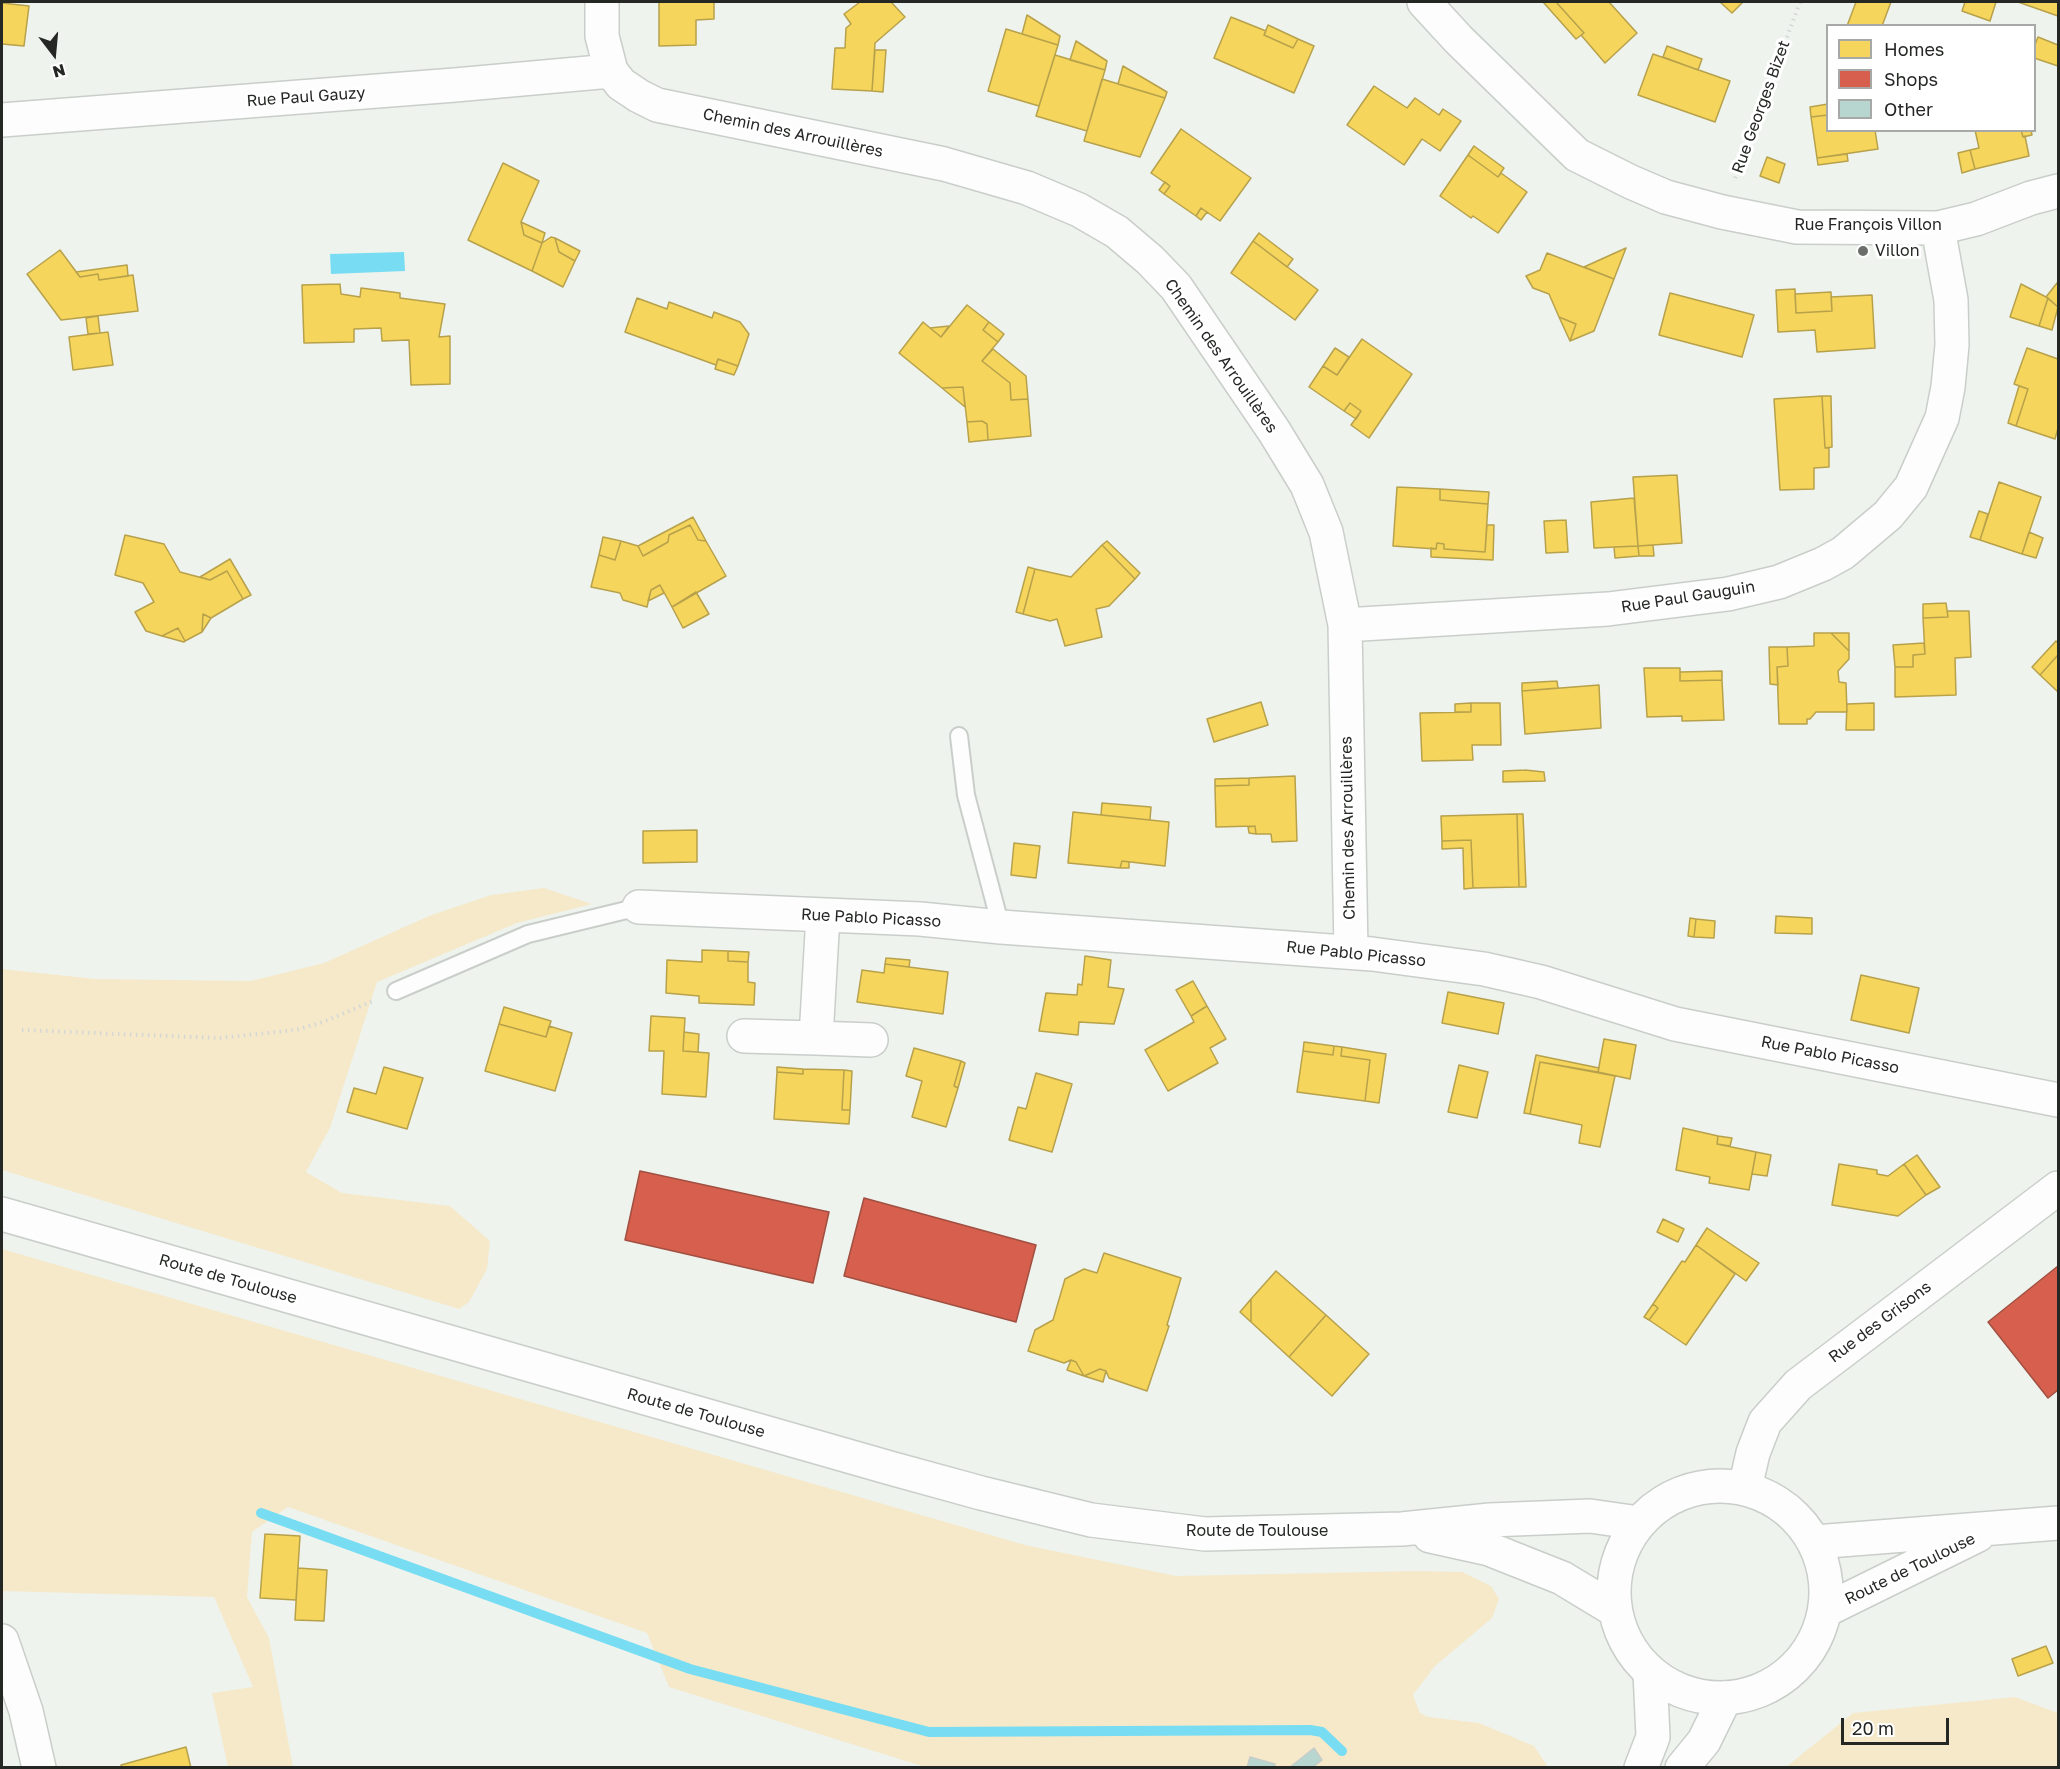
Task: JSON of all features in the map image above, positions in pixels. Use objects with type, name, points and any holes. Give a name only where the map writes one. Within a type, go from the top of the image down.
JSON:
[{"type":"street","points":[[602,2],[602,36],[611,71]]},
{"type":"street","name":"Rue François Villon","points":[[1424,2],[1459,40],[1577,154],[1666,197],[1722,212],[1797,227],[1938,228],[1976,219],[2031,198],[2058,191]]},
{"type":"street","name":"Rue Paul Gauzy","points":[[2,120],[611,71]]},
{"type":"street","name":"Chemin des Arrouillères","points":[[611,71],[621,84],[657,105],[955,167],[1027,188],[1079,210],[1117,232],[1150,260],[1176,287],[1274,431],[1307,485],[1326,532],[1345,625],[1351,951]]},
{"type":"street","name":"Rue Paul Gauguin","points":[[1345,625],[1608,609],[1728,594],[1779,582],[1843,553],[1888,515],[1911,487],[1942,418],[1952,345],[1951,300],[1938,228]]},
{"type":"street","name":"Rue Pablo Picasso","points":[[639,907],[920,919],[1000,927],[1351,951],[1484,969],[1540,982],[1676,1024],[2058,1100]]},
{"type":"street","points":[[816,1038],[823,915]]},
{"type":"street","points":[[744,1036],[871,1041]]},
{"type":"street","name":"Rue des Grisons","points":[[1745,1488],[1753,1453],[1765,1422],[1798,1385],[2058,1188]]},
{"type":"street","name":"Route de Toulouse","points":[[2,1214],[879,1465],[1091,1520],[1205,1534],[1402,1529],[1490,1520],[1590,1516],[1638,1523]]},
{"type":"street","points":[[1716,1485],[1745,1488],[1773,1499],[1797,1517],[1815,1542],[1826,1575],[1826,1610],[1813,1644],[1791,1672],[1760,1691],[1725,1698],[1697,1696],[1672,1687],[1650,1672],[1627,1644],[1615,1610],[1614,1579],[1622,1549],[1638,1523],[1660,1503],[1687,1490],[1716,1485]]},
{"type":"street","name":"Route de Toulouse","points":[[1815,1542],[2058,1523]]},
{"type":"street","name":"Route de Toulouse","points":[[1826,1610],[1994,1528]]},
{"type":"street","name":"Route de Toulouse","points":[[1402,1529],[1489,1549],[1562,1578],[1615,1610]]},
{"type":"street","points":[[2,1641],[26,1711],[39,1767]]},
{"type":"street","points":[[1641,1767],[1653,1737],[1650,1672]]},
{"type":"street","points":[[1682,1767],[1704,1741],[1725,1698]]},
{"type":"lane","points":[[959,736],[966,795],[1000,927]]},
{"type":"lane","points":[[396,991],[528,934],[639,907]]},
{"type":"path","name":"Rue Georges Bizet","points":[[1722,212],[1800,2]]},
{"type":"path","points":[[22,1030],[219,1038],[285,1031],[323,1022],[396,991]]},
{"type":"shaded area","points":[[544,888],[592,904],[517,923],[377,982],[330,1128],[306,1172],[342,1193],[450,1206],[490,1241],[487,1269],[469,1302],[459,1309],[2,1170],[2,969],[95,979],[251,981],[324,963],[429,916],[491,895]]},
{"type":"shaded area","points":[[2,1249],[1025,1545],[1176,1576],[1462,1572],[1491,1586],[1499,1599],[1492,1618],[1435,1666],[1413,1695],[1420,1713],[1428,1717],[1479,1723],[1534,1746],[1548,1767],[925,1767],[669,1687],[647,1633],[288,1507],[252,1532],[247,1597],[269,1638],[293,1767],[228,1767],[212,1693],[253,1687],[214,1597],[2,1591]]},
{"type":"shaded area","points":[[2015,1697],[2058,1713],[2058,1767],[1786,1767],[1853,1713]]},
{"type":"water","points":[[404,252],[405,271],[331,274],[330,254]]},
{"type":"building: Homes","points":[[659,2],[714,2],[714,19],[696,20],[696,45],[659,46]]},
{"type":"building: Homes","points":[[860,2],[891,2],[905,17],[875,43],[872,91],[832,89],[835,48],[845,48],[846,28],[851,24],[844,14]]},
{"type":"building: Homes","points":[[1543,2],[1556,2],[1584,33],[1576,39]]},
{"type":"building: Homes","points":[[1556,2],[1609,2],[1637,33],[1605,63],[1581,35],[1584,33]]},
{"type":"building: Homes","points":[[1720,2],[1743,2],[1732,13]]},
{"type":"building: Homes","points":[[1856,2],[1891,2],[1883,24],[1848,24]]},
{"type":"building: Homes","points":[[1965,2],[1996,2],[1990,21],[1962,11]]},
{"type":"building: Homes","points":[[2018,2],[2058,2],[2058,16]]},
{"type":"building: Homes","points":[[2,3],[29,6],[24,46],[2,44]]},
{"type":"building: Homes","points":[[1027,15],[1060,36],[1058,45],[1022,34]]},
{"type":"building: Homes","points":[[1231,17],[1266,31],[1264,35],[1293,48],[1298,39],[1314,46],[1294,93],[1214,58]]},
{"type":"building: Homes","points":[[1268,25],[1298,39],[1293,48],[1264,35]]},
{"type":"building: Homes","points":[[1006,29],[1058,45],[1039,106],[988,91]]},
{"type":"building: Homes","points":[[2038,37],[2058,45],[2058,66],[2036,59]]},
{"type":"building: Homes","points":[[1076,41],[1107,61],[1105,70],[1070,60]]},
{"type":"building: Homes","points":[[1667,46],[1702,59],[1698,70],[1663,57]]},
{"type":"building: Homes","points":[[875,50],[886,50],[883,92],[872,91]]},
{"type":"building: Homes","points":[[1653,54],[1730,81],[1715,122],[1638,95]]},
{"type":"building: Homes","points":[[1055,55],[1105,70],[1087,131],[1036,116]]},
{"type":"building: Homes","points":[[1123,66],[1167,92],[1165,98],[1118,84]]},
{"type":"building: Homes","points":[[1102,79],[1165,98],[1140,157],[1084,141]]},
{"type":"building: Homes","points":[[1374,86],[1407,108],[1415,98],[1439,115],[1443,109],[1461,121],[1440,151],[1422,139],[1404,165],[1347,125]]},
{"type":"building: Homes","points":[[1826,104],[1826,115],[1811,117],[1810,107]]},
{"type":"building: Homes","points":[[1826,115],[1826,132],[1875,132],[1878,149],[1817,158],[1811,117]]},
{"type":"building: Homes","points":[[1181,129],[1251,178],[1220,221],[1201,208],[1196,216],[1164,194],[1170,186],[1151,173]]},
{"type":"building: Homes","points":[[1975,132],[2022,132],[2023,137],[2025,136],[2029,156],[1975,169],[1970,150],[1979,148]]},
{"type":"building: Homes","points":[[2022,132],[2031,132],[2032,135],[2023,137]]},
{"type":"building: Homes","points":[[1474,146],[1504,168],[1498,177],[1468,155]]},
{"type":"building: Homes","points":[[1970,150],[1975,169],[1962,173],[1958,153]]},
{"type":"building: Homes","points":[[1847,154],[1848,161],[1818,165],[1817,158]]},
{"type":"building: Homes","points":[[1468,155],[1498,177],[1501,173],[1527,192],[1498,233],[1473,216],[1471,218],[1440,196]]},
{"type":"building: Homes","points":[[1767,157],[1785,164],[1779,183],[1760,176]]},
{"type":"building: Homes","points":[[503,163],[539,181],[521,222],[524,235],[542,243],[532,271],[468,240]]},
{"type":"building: Homes","points":[[1165,182],[1170,186],[1164,194],[1159,190]]},
{"type":"building: Homes","points":[[1201,208],[1207,212],[1201,220],[1196,216]]},
{"type":"building: Homes","points":[[521,222],[545,233],[542,243],[524,235]]},
{"type":"building: Homes","points":[[1259,233],[1293,259],[1287,267],[1253,241]]},
{"type":"building: Homes","points":[[551,237],[555,238],[559,252],[575,261],[563,287],[532,271],[542,243]]},
{"type":"building: Homes","points":[[555,238],[580,251],[575,261],[559,252]]},
{"type":"building: Homes","points":[[1253,241],[1318,290],[1295,320],[1231,273]]},
{"type":"building: Homes","points":[[1626,248],[1614,279],[1584,267]]},
{"type":"building: Homes","points":[[60,250],[80,277],[98,274],[99,280],[133,275],[138,311],[61,320],[27,274]]},
{"type":"building: Homes","points":[[1547,253],[1614,279],[1594,331],[1570,341],[1576,324],[1559,317],[1549,294],[1533,288],[1526,276],[1540,270]]},
{"type":"building: Homes","points":[[127,265],[128,276],[99,280],[98,274],[80,277],[76,272]]},
{"type":"building: Homes","points":[[340,284],[341,294],[360,297],[361,288],[400,293],[400,298],[445,304],[439,337],[450,336],[450,384],[411,385],[409,340],[382,341],[381,328],[354,329],[354,342],[304,343],[302,285]]},
{"type":"building: Homes","points":[[2021,284],[2048,298],[2039,326],[2010,317]]},
{"type":"building: Homes","points":[[2058,284],[2058,307],[2046,297]]},
{"type":"building: Homes","points":[[1795,289],[1796,313],[1832,311],[1831,297],[1872,295],[1875,348],[1817,352],[1815,330],[1778,332],[1776,290]]},
{"type":"building: Homes","points":[[1831,292],[1832,311],[1796,313],[1795,294]]},
{"type":"building: Homes","points":[[1670,293],[1754,315],[1742,357],[1659,335]]},
{"type":"building: Homes","points":[[637,298],[667,309],[669,302],[712,318],[714,312],[740,322],[749,334],[738,366],[718,359],[716,365],[625,332]]},
{"type":"building: Homes","points":[[2048,298],[2058,307],[2052,330],[2039,326]]},
{"type":"building: Homes","points":[[967,305],[989,322],[983,330],[998,342],[982,361],[1010,383],[1011,400],[1028,399],[1031,436],[988,440],[987,424],[982,421],[967,422],[963,387],[942,388],[899,353],[923,322],[941,337]]},
{"type":"building: Homes","points":[[98,316],[100,333],[88,334],[86,318]]},
{"type":"building: Homes","points":[[1559,317],[1576,324],[1570,341]]},
{"type":"building: Homes","points":[[989,322],[1004,334],[998,342],[983,330]]},
{"type":"building: Homes","points":[[949,326],[941,337],[930,328]]},
{"type":"building: Homes","points":[[108,332],[113,365],[73,370],[69,337]]},
{"type":"building: Homes","points":[[1362,339],[1412,374],[1369,438],[1351,425],[1361,411],[1350,403],[1344,411],[1309,387],[1323,366],[1337,375]]},
{"type":"building: Homes","points":[[1335,348],[1349,357],[1337,375],[1323,366]]},
{"type":"building: Homes","points":[[2027,348],[2058,359],[2058,428],[2055,439],[2016,426],[2028,389],[2014,384]]},
{"type":"building: Homes","points":[[993,349],[1026,376],[1028,399],[1011,400],[1010,383],[982,361]]},
{"type":"building: Homes","points":[[718,359],[738,366],[734,375],[715,369]]},
{"type":"building: Homes","points":[[2019,386],[2028,389],[2016,426],[2008,423]]},
{"type":"building: Homes","points":[[963,387],[965,407],[942,388]]},
{"type":"building: Homes","points":[[1822,396],[1831,396],[1832,447],[1825,448]]},
{"type":"building: Homes","points":[[1822,396],[1825,448],[1829,448],[1829,467],[1814,468],[1814,489],[1780,490],[1774,399]]},
{"type":"building: Homes","points":[[1350,403],[1361,411],[1356,419],[1344,411]]},
{"type":"building: Homes","points":[[982,421],[987,424],[988,440],[969,442],[967,422]]},
{"type":"building: Homes","points":[[1677,475],[1682,543],[1638,546],[1633,477]]},
{"type":"building: Homes","points":[[1999,482],[2041,497],[2022,554],[1980,540]]},
{"type":"building: Homes","points":[[1397,487],[1440,489],[1440,500],[1488,504],[1485,552],[1444,549],[1444,544],[1437,543],[1436,549],[1393,546]]},
{"type":"building: Homes","points":[[1440,489],[1489,492],[1488,504],[1440,500]]},
{"type":"building: Homes","points":[[1634,498],[1638,546],[1594,548],[1591,502]]},
{"type":"building: Homes","points":[[1979,511],[1988,514],[1980,540],[1970,537]]},
{"type":"building: Homes","points":[[693,517],[706,541],[698,540],[690,525],[669,535],[668,542],[643,556],[638,546]]},
{"type":"building: Homes","points":[[1566,520],[1568,552],[1546,553],[1544,521]]},
{"type":"building: Homes","points":[[690,525],[698,540],[706,541],[726,576],[672,607],[660,585],[651,590],[647,607],[623,600],[620,593],[591,587],[599,555],[615,560],[621,541],[638,546],[643,556],[668,542],[669,535]]},
{"type":"building: Homes","points":[[1487,525],[1494,525],[1493,560],[1431,557],[1431,548],[1436,549],[1437,543],[1444,544],[1444,549],[1485,552]]},
{"type":"building: Homes","points":[[2029,532],[2043,538],[2036,558],[2022,554]]},
{"type":"building: Homes","points":[[125,535],[164,544],[180,572],[210,580],[227,571],[243,599],[211,618],[203,614],[202,632],[185,641],[178,628],[162,636],[146,631],[135,612],[154,602],[143,583],[115,575]]},
{"type":"building: Homes","points":[[603,537],[621,541],[615,560],[599,555]]},
{"type":"building: Homes","points":[[1107,541],[1140,573],[1135,579],[1102,545]]},
{"type":"building: Homes","points":[[1102,545],[1135,579],[1109,606],[1096,609],[1102,637],[1065,646],[1057,619],[1050,621],[1023,614],[1035,569],[1071,577]]},
{"type":"building: Homes","points":[[1653,545],[1654,556],[1639,556],[1638,546]]},
{"type":"building: Homes","points":[[1638,546],[1639,556],[1615,558],[1614,547]]},
{"type":"building: Homes","points":[[230,559],[251,595],[243,599],[227,571],[210,580],[200,577]]},
{"type":"building: Homes","points":[[1028,567],[1035,569],[1023,614],[1016,612]]},
{"type":"building: Homes","points":[[660,585],[664,593],[648,601],[651,590]]},
{"type":"building: Homes","points":[[696,592],[709,614],[683,628],[672,607]]},
{"type":"building: Homes","points":[[1946,603],[1948,617],[1923,618],[1923,604]]},
{"type":"building: Homes","points":[[1947,611],[1969,611],[1971,657],[1955,658],[1956,695],[1895,697],[1895,667],[1913,667],[1913,655],[1925,654],[1923,618],[1948,617]]},
{"type":"building: Homes","points":[[203,614],[211,618],[202,632]]},
{"type":"building: Homes","points":[[178,628],[184,642],[162,636]]},
{"type":"building: Homes","points":[[1814,633],[1831,633],[1849,651],[1849,659],[1838,671],[1839,682],[1846,683],[1847,712],[1816,712],[1810,719],[1807,719],[1807,724],[1779,724],[1777,667],[1788,666],[1787,647],[1814,646]]},
{"type":"building: Homes","points":[[1831,633],[1849,633],[1849,651]]},
{"type":"building: Homes","points":[[2056,641],[2058,655],[2040,675],[2032,667]]},
{"type":"building: Homes","points":[[1924,643],[1925,654],[1913,655],[1913,667],[1895,667],[1893,645]]},
{"type":"building: Homes","points":[[1769,647],[1787,647],[1788,666],[1777,667],[1778,685],[1770,684]]},
{"type":"building: Homes","points":[[2058,655],[2058,692],[2040,675]]},
{"type":"building: Homes","points":[[1644,668],[1680,668],[1680,681],[1722,680],[1724,720],[1682,721],[1682,716],[1647,717]]},
{"type":"building: Homes","points":[[1722,671],[1722,680],[1680,681],[1680,672]]},
{"type":"building: Homes","points":[[1557,681],[1558,688],[1522,691],[1522,683]]},
{"type":"building: Homes","points":[[1599,685],[1601,728],[1525,734],[1522,691]]},
{"type":"building: Homes","points":[[1261,702],[1268,725],[1214,742],[1207,719]]},
{"type":"building: Homes","points":[[1471,703],[1471,712],[1455,712],[1455,704]]},
{"type":"building: Homes","points":[[1471,703],[1500,703],[1501,745],[1472,745],[1473,760],[1422,761],[1420,713],[1471,712]]},
{"type":"building: Homes","points":[[1874,703],[1874,730],[1846,730],[1847,704]]},
{"type":"building: Homes","points":[[1503,771],[1544,772],[1545,781],[1503,782]]},
{"type":"building: Homes","points":[[1295,776],[1297,841],[1272,842],[1271,834],[1256,834],[1255,826],[1216,827],[1215,786],[1249,785],[1249,778]]},
{"type":"building: Homes","points":[[1249,778],[1249,785],[1215,786],[1215,779]]},
{"type":"building: Homes","points":[[1102,803],[1151,807],[1150,820],[1101,815]]},
{"type":"building: Homes","points":[[1073,812],[1169,822],[1165,866],[1122,861],[1120,868],[1068,863]]},
{"type":"building: Homes","points":[[1517,814],[1519,887],[1473,888],[1471,840],[1442,841],[1441,816]]},
{"type":"building: Homes","points":[[1517,814],[1523,814],[1526,887],[1519,887]]},
{"type":"building: Homes","points":[[1255,826],[1256,834],[1249,833],[1248,827]]},
{"type":"building: Homes","points":[[697,830],[697,862],[643,863],[643,831]]},
{"type":"building: Homes","points":[[1471,840],[1473,888],[1464,889],[1463,848],[1442,849],[1442,841]]},
{"type":"building: Homes","points":[[1014,843],[1040,846],[1036,878],[1011,875]]},
{"type":"building: Homes","points":[[1122,861],[1129,862],[1129,868],[1120,868]]},
{"type":"building: Homes","points":[[1776,916],[1812,918],[1812,934],[1775,933]]},
{"type":"building: Homes","points":[[1690,918],[1696,919],[1694,937],[1688,936]]},
{"type":"building: Homes","points":[[1696,919],[1715,921],[1714,938],[1694,937]]},
{"type":"building: Homes","points":[[702,950],[728,951],[728,961],[748,962],[748,982],[755,983],[754,1005],[699,1003],[699,996],[666,993],[667,960],[702,962]]},
{"type":"building: Homes","points":[[728,951],[749,952],[748,962],[728,961]]},
{"type":"building: Homes","points":[[1085,956],[1111,960],[1108,987],[1124,989],[1114,1024],[1079,1022],[1078,1035],[1039,1031],[1046,993],[1077,995],[1078,984],[1082,985]]},
{"type":"building: Homes","points":[[886,958],[910,960],[909,967],[885,964]]},
{"type":"building: Homes","points":[[885,964],[948,972],[943,1014],[857,1002],[862,970],[884,973]]},
{"type":"building: Homes","points":[[1861,975],[1919,988],[1909,1033],[1851,1020]]},
{"type":"building: Homes","points":[[1193,981],[1207,1006],[1191,1016],[1176,990]]},
{"type":"building: Homes","points":[[1448,992],[1504,1003],[1498,1034],[1442,1023]]},
{"type":"building: Homes","points":[[1207,1006],[1226,1039],[1210,1048],[1218,1063],[1168,1091],[1145,1050],[1194,1022],[1191,1016]]},
{"type":"building: Homes","points":[[504,1007],[551,1021],[546,1037],[499,1024]]},
{"type":"building: Homes","points":[[651,1016],[685,1018],[683,1051],[709,1053],[706,1097],[662,1094],[664,1051],[649,1051]]},
{"type":"building: Homes","points":[[499,1024],[546,1037],[549,1026],[572,1033],[555,1091],[485,1071]]},
{"type":"building: Homes","points":[[684,1032],[699,1034],[698,1052],[683,1051]]},
{"type":"building: Homes","points":[[1604,1039],[1636,1045],[1630,1079],[1598,1072]]},
{"type":"building: Homes","points":[[1304,1042],[1334,1046],[1333,1055],[1303,1051]]},
{"type":"building: Homes","points":[[1334,1046],[1342,1047],[1341,1056],[1370,1060],[1365,1101],[1297,1092],[1303,1051],[1333,1055]]},
{"type":"building: Homes","points":[[1342,1047],[1386,1054],[1379,1103],[1365,1101],[1370,1060],[1341,1056]]},
{"type":"building: Homes","points":[[914,1048],[961,1061],[954,1086],[958,1088],[946,1127],[912,1117],[922,1081],[906,1076]]},
{"type":"building: Homes","points":[[1536,1055],[1599,1068],[1598,1072],[1540,1062],[1530,1114],[1524,1113]]},
{"type":"building: Homes","points":[[961,1061],[965,1063],[958,1088],[954,1086]]},
{"type":"building: Homes","points":[[1540,1062],[1615,1076],[1600,1147],[1579,1143],[1582,1125],[1530,1114]]},
{"type":"building: Homes","points":[[1459,1065],[1488,1072],[1477,1118],[1448,1112]]},
{"type":"building: Homes","points":[[384,1067],[423,1078],[407,1129],[347,1112],[354,1088],[376,1094]]},
{"type":"building: Homes","points":[[777,1067],[803,1069],[803,1074],[777,1072]]},
{"type":"building: Homes","points":[[803,1069],[844,1070],[842,1110],[850,1110],[849,1124],[774,1119],[777,1072],[803,1074]]},
{"type":"building: Homes","points":[[844,1070],[852,1071],[850,1110],[842,1110]]},
{"type":"building: Homes","points":[[1036,1073],[1072,1084],[1052,1152],[1009,1140],[1018,1107],[1026,1109]]},
{"type":"building: Homes","points":[[1683,1128],[1718,1136],[1717,1144],[1756,1152],[1749,1190],[1709,1183],[1710,1177],[1676,1170]]},
{"type":"building: Homes","points":[[1718,1136],[1732,1138],[1730,1146],[1717,1144]]},
{"type":"building: Homes","points":[[1756,1152],[1771,1155],[1767,1176],[1752,1174]]},
{"type":"building: Homes","points":[[1917,1155],[1940,1187],[1926,1195],[1904,1164]]},
{"type":"building: Homes","points":[[1839,1164],[1877,1170],[1877,1174],[1888,1176],[1904,1164],[1926,1195],[1898,1216],[1832,1205]]},
{"type":"building: Homes","points":[[1663,1219],[1684,1229],[1678,1242],[1657,1232]]},
{"type":"building: Homes","points":[[1707,1228],[1759,1263],[1746,1281],[1696,1245]]},
{"type":"building: Homes","points":[[1696,1245],[1735,1274],[1686,1345],[1649,1320],[1658,1308],[1653,1304],[1682,1261],[1685,1262]]},
{"type":"building: Homes","points":[[1104,1253],[1181,1278],[1167,1325],[1169,1326],[1147,1391],[1109,1378],[1106,1371],[1100,1369],[1084,1376],[1076,1362],[1071,1360],[1064,1363],[1028,1351],[1035,1330],[1053,1320],[1065,1279],[1084,1269],[1097,1273]]},
{"type":"building: Homes","points":[[1276,1271],[1326,1315],[1289,1357],[1251,1322],[1251,1299]]},
{"type":"building: Homes","points":[[1251,1299],[1251,1322],[1240,1312]]},
{"type":"building: Homes","points":[[1653,1304],[1658,1308],[1649,1320],[1644,1317]]},
{"type":"building: Homes","points":[[1326,1315],[1369,1354],[1332,1396],[1289,1357]]},
{"type":"building: Homes","points":[[1071,1360],[1076,1362],[1084,1376],[1067,1370]]},
{"type":"building: Homes","points":[[1100,1369],[1106,1371],[1103,1382],[1084,1376]]},
{"type":"building: Homes","points":[[265,1534],[300,1536],[296,1600],[260,1598]]},
{"type":"building: Homes","points":[[298,1568],[327,1570],[324,1621],[295,1620]]},
{"type":"building: Homes","points":[[2046,1646],[2053,1663],[2018,1676],[2012,1659]]},
{"type":"building: Homes","points":[[186,1747],[191,1768],[122,1768],[121,1765]]},
{"type":"building: Shops","points":[[640,1171],[829,1212],[813,1283],[625,1240]]},
{"type":"building: Shops","points":[[864,1198],[1036,1245],[1016,1322],[844,1276]]},
{"type":"building: Shops","points":[[2058,1266],[2058,1390],[2048,1398],[1988,1322]]},
{"type":"building: Other","points":[[1314,1748],[1322,1760],[1312,1768],[1289,1768]]},
{"type":"building: Other","points":[[1250,1757],[1275,1764],[1274,1768],[1247,1768]]},
{"type":"waterway","points":[[261,1513],[690,1669],[929,1732],[1310,1730],[1322,1732],[1342,1751]]},
{"type":"place","name":"Villon","points":[[1863,251]]}]
